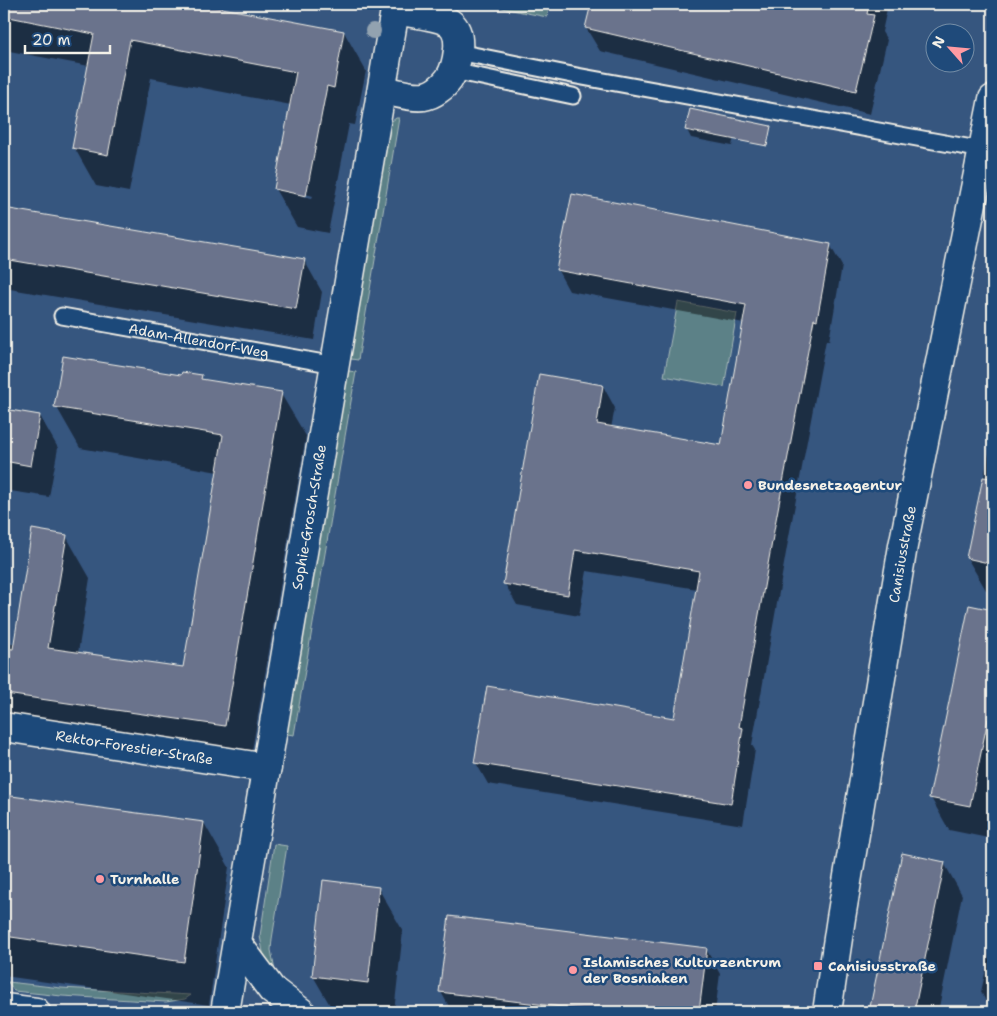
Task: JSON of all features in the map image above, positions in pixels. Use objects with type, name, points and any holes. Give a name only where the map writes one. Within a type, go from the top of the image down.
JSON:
[{"type":"street","name":"Sophie-Grosch-Straße","points":[[225,1012],[382,90],[390,7],[444,20],[452,25],[459,40],[456,61]]},
{"type":"street","points":[[382,90],[407,95],[424,96],[432,94],[450,79],[456,61]]},
{"type":"street","name":"Canisiusstraße","points":[[827,1012],[903,546],[993,99]]},
{"type":"street","name":"Rektor-Forestier-Straße","points":[[4,727],[267,768]]},
{"type":"street","points":[[236,943],[272,990],[301,1012]]},
{"type":"street","points":[[4,1008],[36,1012]]},
{"type":"lane","points":[[456,61],[573,96]]},
{"type":"lane","points":[[456,61],[577,76],[983,150]]},
{"type":"lane","name":"Adam-Allendorf-Weg","points":[[62,316],[335,365]]},
{"type":"green space","points":[[482,4],[550,4],[547,17]]},
{"type":"green space","points":[[399,118],[358,360],[344,358],[388,124]]},
{"type":"green space","points":[[678,302],[737,313],[724,387],[664,376]]},
{"type":"green space","points":[[342,370],[356,372],[294,735],[280,733]]},
{"type":"green space","points":[[274,844],[287,846],[272,939],[271,950],[275,971],[273,975],[264,957],[260,936]]},
{"type":"green space","points":[[8,982],[61,988],[191,995],[185,999],[166,1002],[62,996],[14,991]]},
{"type":"building","points":[[4,4],[201,4],[344,31],[334,88],[327,86],[306,196],[274,189],[296,72],[130,40],[108,155],[72,148],[94,34],[4,16]]},
{"type":"building","points":[[591,4],[869,4],[867,14],[874,15],[856,91],[585,28]]},
{"type":"building","points":[[690,109],[771,126],[767,146],[685,130]]},
{"type":"building","name":"Bundesnetzagentur","points":[[572,194],[831,244],[817,320],[814,319],[775,525],[739,727],[743,728],[731,804],[474,763],[487,686],[674,718],[699,571],[575,550],[568,595],[503,584],[539,374],[603,385],[597,424],[721,445],[746,305],[556,270]]},
{"type":"building","points":[[4,208],[305,259],[296,309],[4,259]]},
{"type":"building","points":[[63,356],[181,375],[182,372],[202,375],[201,379],[282,392],[225,726],[6,694],[7,686],[4,686],[4,648],[13,649],[32,529],[67,535],[48,648],[183,667],[223,435],[54,407]]},
{"type":"building","points":[[4,409],[40,415],[31,466],[4,461]]},
{"type":"building","points":[[983,477],[993,478],[993,564],[966,558]]},
{"type":"building","points":[[969,605],[993,610],[993,720],[988,719],[970,806],[929,798]]},
{"type":"building","name":"Turnhalle","points":[[4,795],[204,822],[184,962],[4,936]]},
{"type":"building","points":[[902,853],[945,862],[914,1012],[869,1012]]},
{"type":"building","points":[[323,880],[379,887],[368,983],[312,976]]},
{"type":"building","name":"Islamisches Kulturzentrum der Bosniaken","points":[[449,916],[707,948],[699,1012],[603,1012],[439,992]]},
{"type":"place","name":"Bundesnetzagentur","points":[[748,485]]},
{"type":"place","name":"Turnhalle","points":[[100,879]]},
{"type":"place","name":"Canisiusstraße","points":[[818,966]]},
{"type":"place","name":"Islamisches Kulturzentrum der Bosniaken","points":[[573,970]]}]
